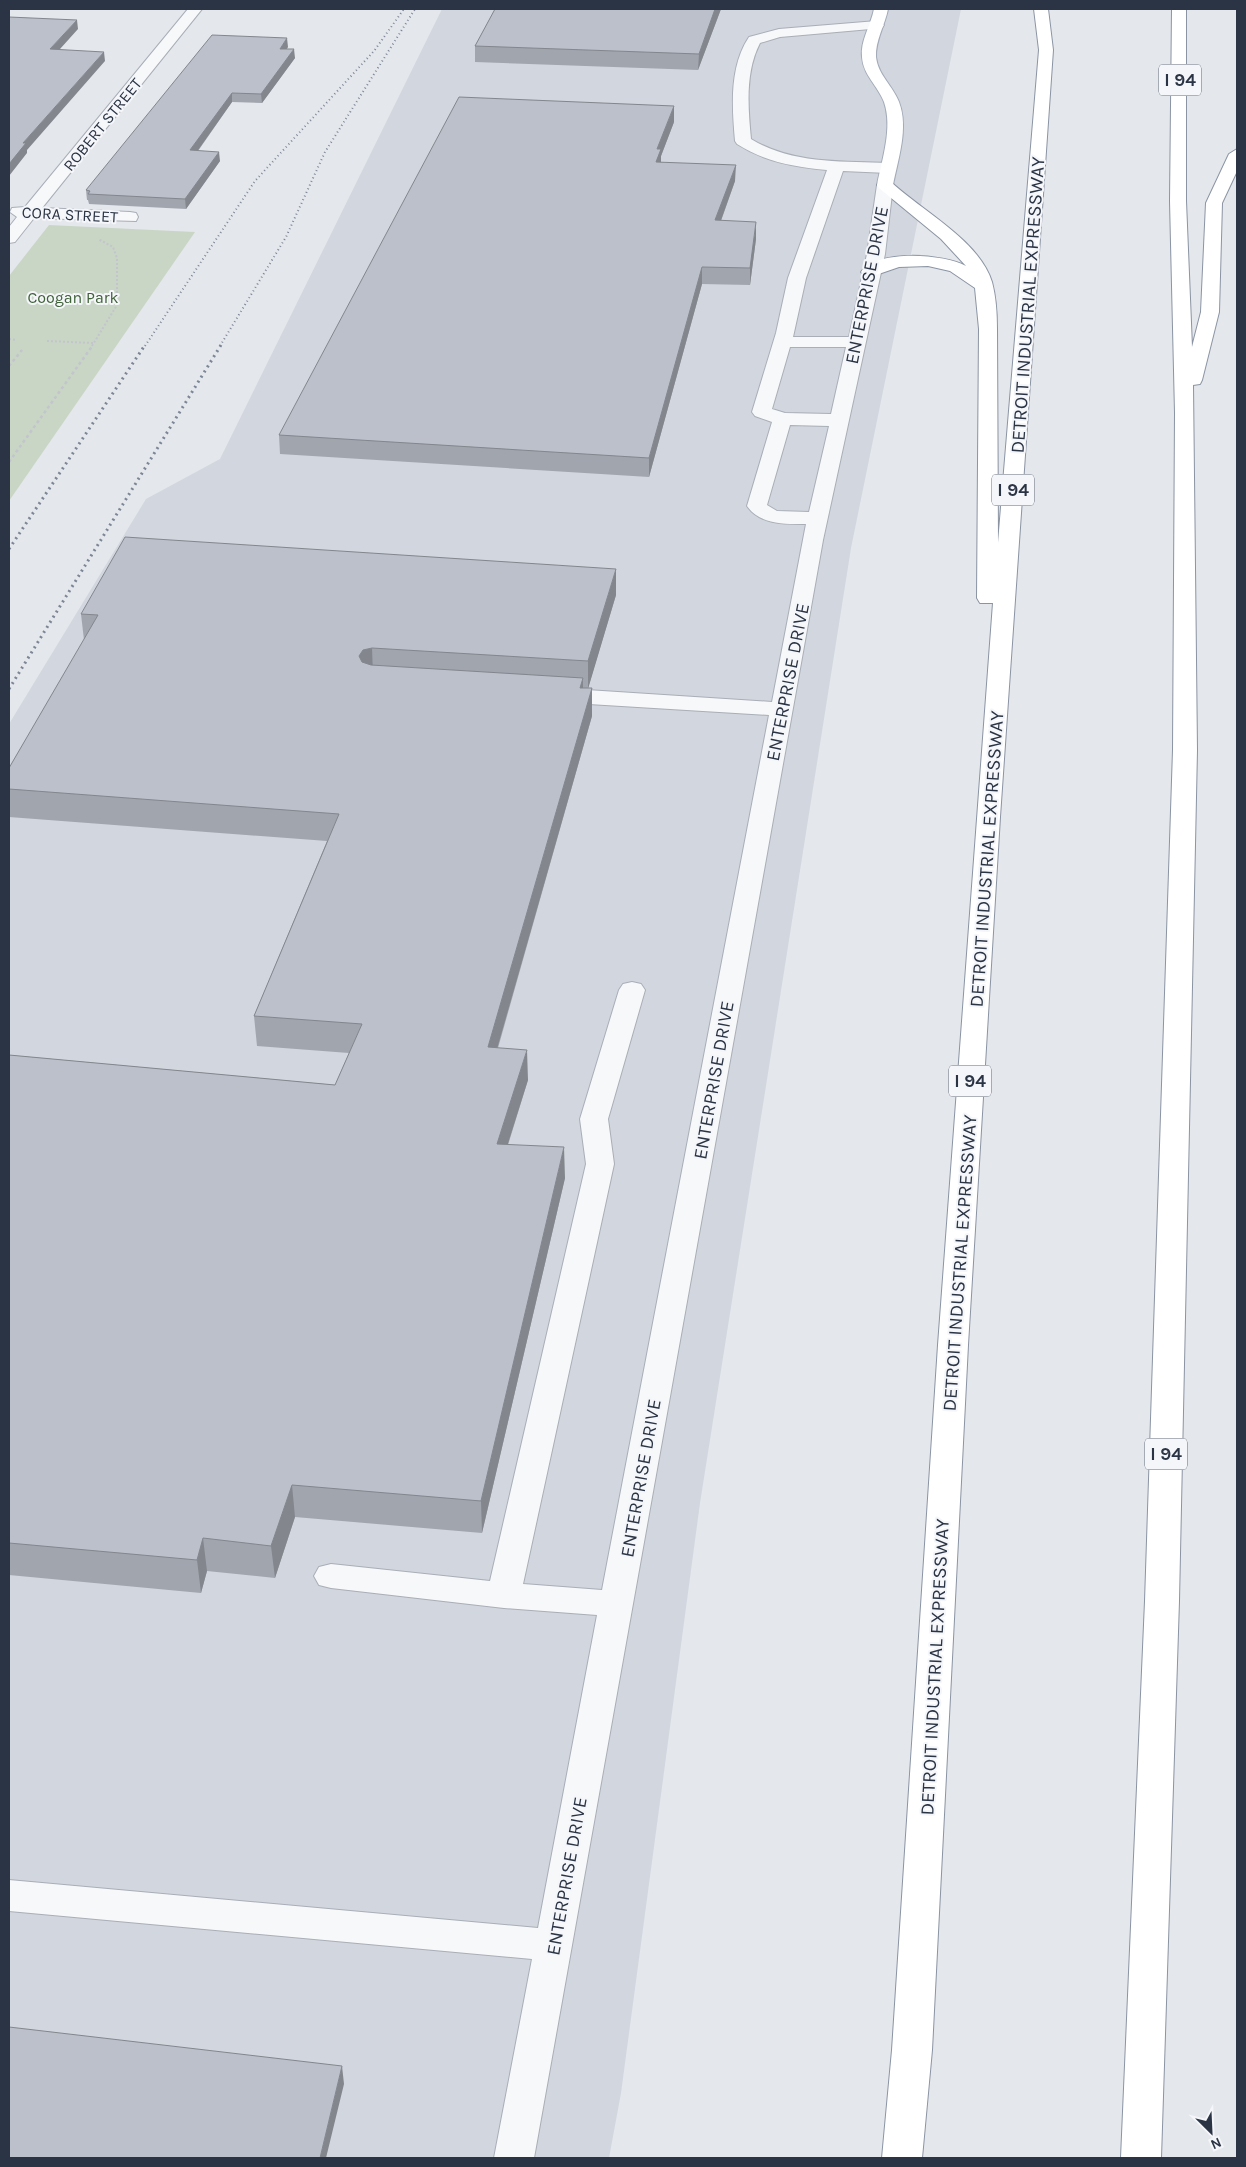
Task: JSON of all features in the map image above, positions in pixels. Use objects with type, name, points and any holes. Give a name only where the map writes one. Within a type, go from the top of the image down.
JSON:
[{"type":"main road","name":"ENTERPRISE DRIVE","points":[[881,9],[870,42],[870,64],[891,101],[895,116],[886,176]]},
{"type":"main road","name":"DETROIT INDUSTRIAL EXPRESSWAY","points":[[902,2158],[912,2050],[952,1355],[988,817],[1046,50],[1041,9]]},
{"type":"main road","name":"I 94","points":[[1141,2158],[1162,1601],[1185,750],[1185,413],[1178,201],[1179,9]]},
{"type":"main road","points":[[1185,413],[1210,312],[1214,203],[1237,154]]},
{"type":"main road","points":[[886,176],[897,198],[936,227],[962,251],[978,270],[985,290],[988,355],[988,817]]},
{"type":"main road","points":[[870,272],[882,266],[900,261],[932,261],[964,271],[985,290]]},
{"type":"street","name":"ROBERT STREET","points":[[9,238],[194,9]]},
{"type":"street","points":[[877,25],[779,33],[754,40],[746,52],[740,109],[744,141],[757,152],[775,158],[837,164],[886,176]]},
{"type":"street","points":[[837,164],[797,278],[783,342],[762,412],[782,419],[839,420]]},
{"type":"street","name":"ENTERPRISE DRIVE","points":[[514,2158],[781,709],[817,518],[870,272],[876,254],[886,176]]},
{"type":"street","name":"CORA STREET","points":[[9,212],[130,217]]},
{"type":"street","points":[[783,342],[855,342]]},
{"type":"street","points":[[782,419],[757,506],[760,511],[771,516],[817,518]]},
{"type":"street","points":[[532,693],[781,709]]},
{"type":"street","points":[[504,1595],[600,1164],[594,1119],[632,990]]},
{"type":"street","points":[[331,1576],[504,1595],[616,1604]]},
{"type":"street","points":[[9,1895],[553,1945]]},
{"type":"path","points":[[9,462],[94,343],[117,305],[117,258],[113,247],[98,239],[90,238]]},
{"type":"path","points":[[9,339],[16,340]]},
{"type":"path","points":[[47,341],[94,343]]},
{"type":"path","points":[[9,366],[22,350]]},
{"type":"shaded area","points":[[442,9],[961,9],[851,548],[700,1503],[621,2093],[609,2158],[9,2158],[9,724],[146,499],[220,459]]},
{"type":"green space","name":"Coogan Park","points":[[49,225],[195,232],[9,501],[9,276]]},
{"type":"building","points":[[495,9],[715,9],[699,54],[475,46]]},
{"type":"building","points":[[9,17],[77,20],[50,49],[104,52],[23,143],[26,143],[9,164]]},
{"type":"building","points":[[212,35],[287,38],[280,49],[294,49],[261,94],[232,93],[190,150],[219,152],[185,199],[88,194],[90,191],[86,190]]},
{"type":"building","points":[[459,97],[674,106],[657,149],[661,149],[656,162],[736,165],[715,220],[756,222],[750,268],[702,267],[649,458],[279,435]]},
{"type":"building","points":[[125,537],[616,569],[588,661],[372,648],[363,650],[359,656],[362,662],[371,665],[583,678],[580,688],[592,688],[488,1047],[527,1050],[497,1144],[564,1147],[481,1501],[292,1485],[271,1546],[203,1538],[197,1560],[9,1543],[9,1055],[335,1085],[362,1024],[254,1016],[339,814],[9,789],[9,768],[98,615],[81,614]]},
{"type":"building","points":[[9,2027],[342,2066],[320,2158],[9,2158]]},
{"type":"railway","points":[[145,346],[255,181],[374,51],[404,9]]},
{"type":"railway","points":[[220,346],[286,237],[325,152],[415,9]]},
{"type":"railway","points":[[9,549],[145,345]]},
{"type":"railway","points":[[9,689],[221,345]]}]
